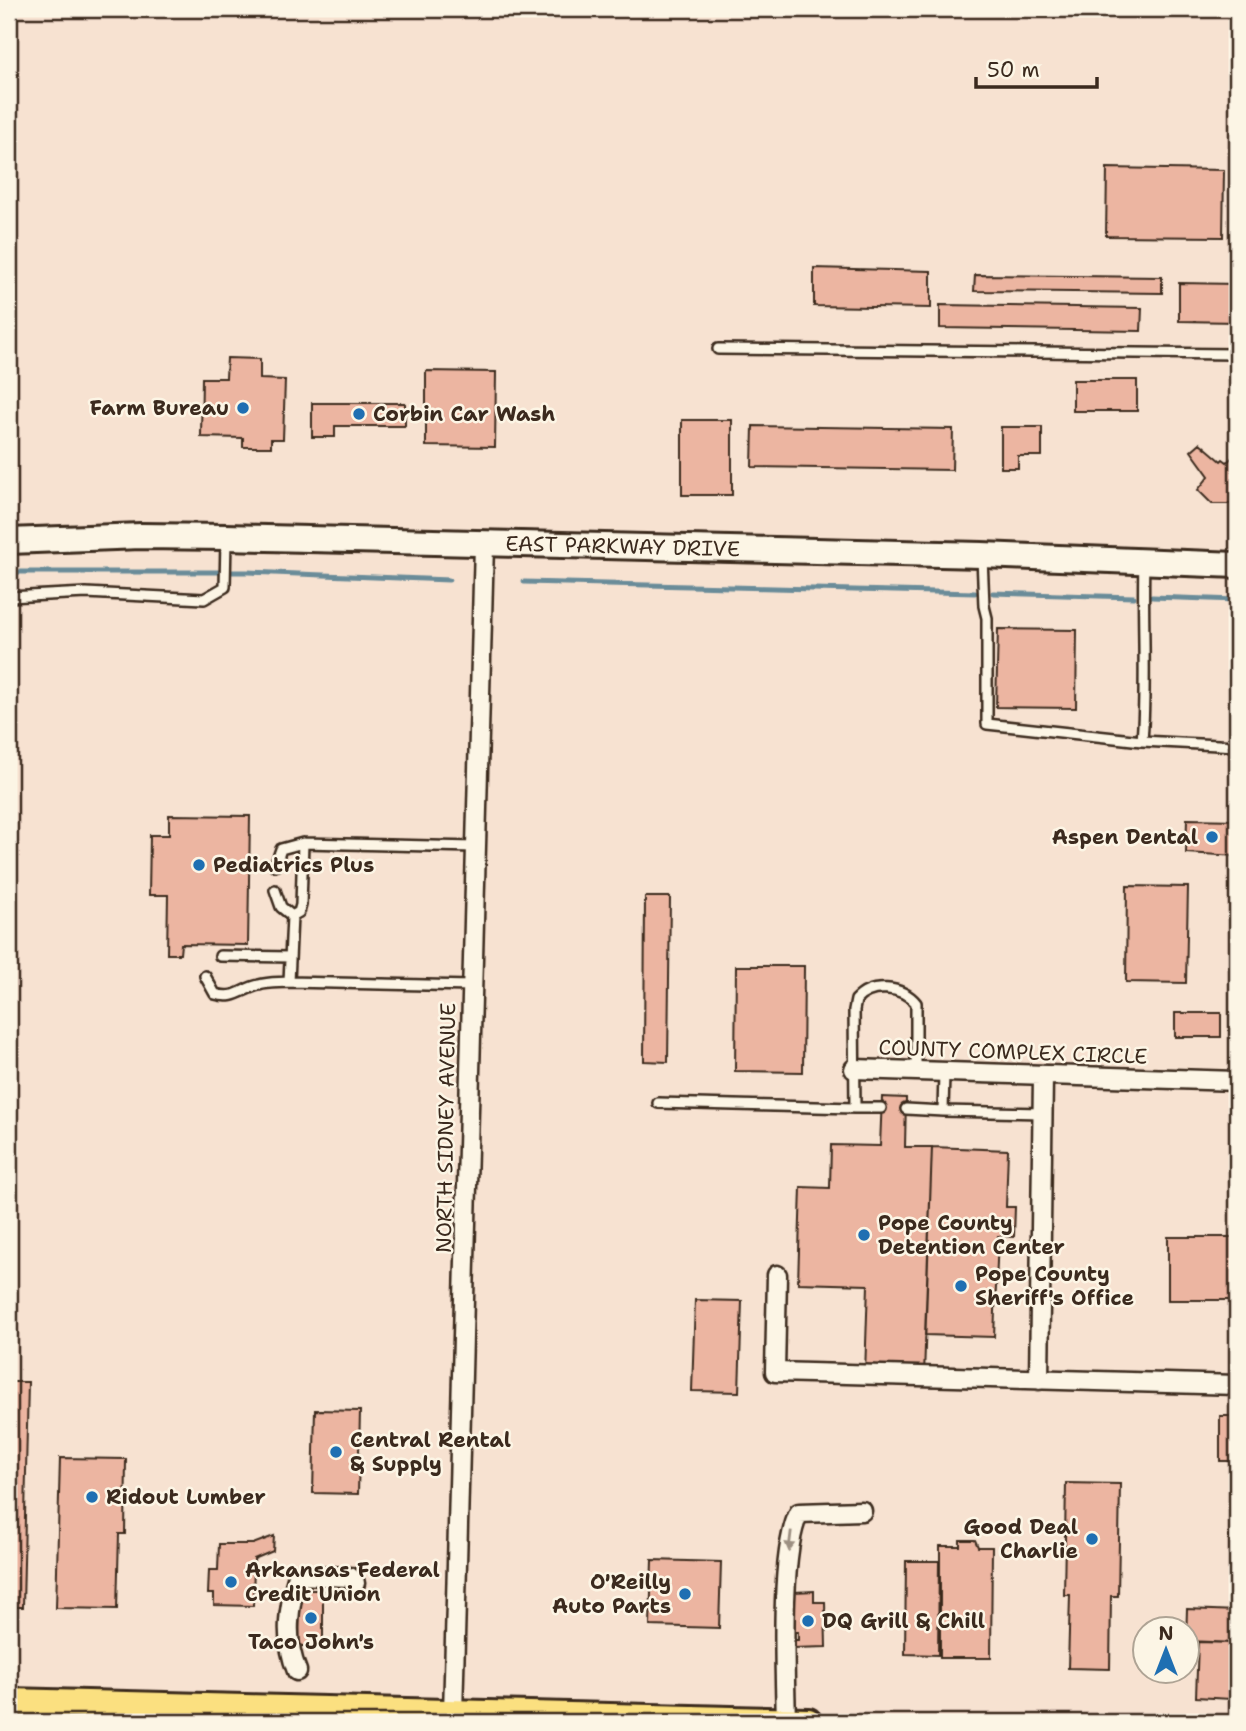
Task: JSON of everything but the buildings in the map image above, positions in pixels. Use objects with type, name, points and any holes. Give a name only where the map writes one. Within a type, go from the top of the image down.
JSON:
[{"type":"main road","name":"EAST PARKWAY DRIVE","points":[[9,541],[128,536],[226,537],[982,555],[1237,565]]},
{"type":"main road","points":[[9,1702],[100,1713],[314,1716],[453,1714],[808,1722]]},
{"type":"street","name":"NORTH SIDNEY AVENUE","points":[[453,1714],[484,544]]},
{"type":"street","name":"COUNTY COMPLEX CIRCLE","points":[[854,1069],[1237,1081]]},
{"type":"street","points":[[1039,1380],[1043,1077]]},
{"type":"street","points":[[777,1275],[775,1372],[1237,1385]]},
{"type":"street","points":[[786,1722],[787,1562],[791,1528],[799,1513],[862,1511]]},
{"type":"street","points":[[297,1671],[289,1652],[289,1615],[298,1575],[350,1577],[355,1583]]},
{"type":"lane","points":[[718,349],[1237,354]]},
{"type":"lane","points":[[9,597],[86,593],[204,599],[225,587],[226,537]]},
{"type":"lane","points":[[982,555],[984,606],[988,618],[988,724],[1142,741],[1237,747]]},
{"type":"lane","points":[[1142,741],[1146,689],[1144,561]]},
{"type":"lane","points":[[275,866],[281,849],[303,843],[475,847]]},
{"type":"lane","points":[[289,982],[292,916],[301,905],[303,843]]},
{"type":"lane","points":[[275,890],[281,907],[292,916]]},
{"type":"lane","points":[[220,956],[290,957]]},
{"type":"lane","points":[[205,976],[215,994],[225,997],[242,994],[256,985],[289,982],[472,986]]},
{"type":"lane","points":[[854,1069],[856,1000],[872,990],[900,990],[916,1003],[916,1072]]},
{"type":"lane","name":"COUNTY COMPLEX CIRCLE","points":[[854,1069],[855,1108]]},
{"type":"lane","points":[[943,1111],[944,1073]]},
{"type":"lane","points":[[658,1103],[881,1108]]},
{"type":"lane","points":[[906,1109],[1042,1113]]},
{"type":"waterway","points":[[9,572],[248,572],[449,580]]},
{"type":"waterway","points":[[524,582],[975,593]]},
{"type":"waterway","points":[[993,593],[1134,597]]},
{"type":"waterway","points":[[1152,597],[1237,600]]},
{"type":"place","name":"Farm Bureau","points":[[243,408]]},
{"type":"place","name":"Corbin Car Wash","points":[[359,414]]},
{"type":"place","name":"Aspen Dental","points":[[1212,837]]},
{"type":"place","name":"Pediatrics Plus","points":[[199,865]]},
{"type":"place","name":"Pope County Detention Center","points":[[864,1235]]},
{"type":"place","name":"Pope County Sheriff's Office","points":[[961,1286]]},
{"type":"place","name":"Central Rental & Supply","points":[[336,1452]]},
{"type":"place","name":"Ridout Lumber","points":[[92,1497]]},
{"type":"place","name":"Good Deal Charlie","points":[[1092,1539]]},
{"type":"place","name":"Arkansas Federal Credit Union","points":[[231,1582]]},
{"type":"place","name":"O'Reilly Auto Parts","points":[[685,1594]]},
{"type":"place","name":"Taco John's","points":[[311,1618]]},
{"type":"place","name":"DQ Grill & Chill","points":[[808,1621]]}]
